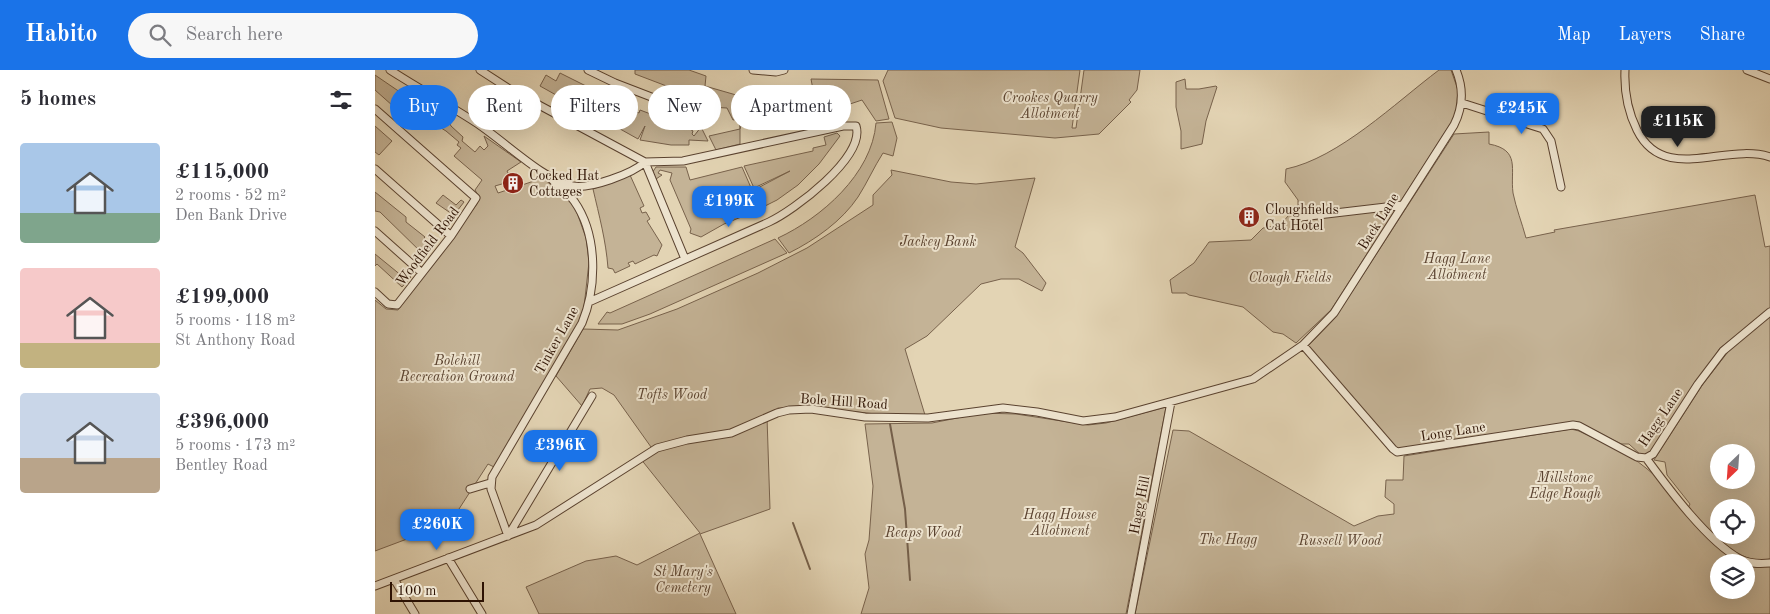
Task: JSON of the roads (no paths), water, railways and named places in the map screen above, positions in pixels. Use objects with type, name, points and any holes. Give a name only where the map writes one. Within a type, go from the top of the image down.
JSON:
[{"type":"street","points":[[390,70],[477,123],[550,177],[574,186],[587,186],[622,175],[645,162]]},
{"type":"street","points":[[480,70],[511,90],[645,162],[670,162],[853,124],[856,126],[857,130],[849,153],[838,168],[791,210],[589,302]]},
{"type":"street","points":[[588,70],[648,96]]},
{"type":"street","points":[[753,70],[776,72],[784,70]]},
{"type":"street","points":[[1456,70],[1462,103],[1543,129],[1551,141],[1561,187]]},
{"type":"street","points":[[1625,70],[1625,93],[1628,108],[1639,134],[1655,151],[1665,156],[1685,160],[1750,152],[1770,157]]},
{"type":"street","points":[[1747,70],[1770,79]]},
{"type":"street","name":"Back Lane","points":[[1303,345],[1334,313],[1454,125],[1462,103]]},
{"type":"street","name":"Woodfield Road","points":[[375,109],[476,198],[451,236],[395,306],[388,304],[375,292]]},
{"type":"street","points":[[645,162],[685,259]]},
{"type":"street","points":[[375,169],[451,236]]},
{"type":"street","name":"Tinker Lane","points":[[490,484],[496,469],[582,324],[589,302],[592,258],[587,229],[573,199],[550,177]]},
{"type":"street","points":[[1301,217],[1403,205]]},
{"type":"street","points":[[375,231],[422,273]]},
{"type":"street","name":"Hagg Lane","points":[[1770,312],[1728,345],[1698,384],[1653,454],[1646,458],[1684,507],[1732,554],[1757,564],[1770,563]]},
{"type":"street","name":"Bole Hill Road","points":[[375,586],[536,525],[657,448],[687,440],[731,433],[777,413],[789,410],[811,409],[865,417],[928,418],[1003,408],[1083,421],[1115,416],[1253,379],[1303,345]]},
{"type":"street","name":"Long Lane","points":[[1303,345],[1350,402],[1397,452],[1573,425],[1579,426],[1637,457],[1646,458]]},
{"type":"street","points":[[508,536],[592,396]]},
{"type":"street","name":"Hagg Hill","points":[[1131,614],[1171,402]]},
{"type":"street","points":[[469,489],[490,484],[508,536]]},
{"type":"street","points":[[449,558],[483,614]]},
{"type":"street","points":[[394,579],[415,614]]},
{"type":"waterway","points":[[890,424],[905,509],[910,580]]},
{"type":"waterway","points":[[793,523],[810,569]]},
{"type":"place","name":"Cocked Hat Cottages","points":[[513,183]]},
{"type":"place","name":"Cloughfields Cat Hotel","points":[[1249,217]]},
{"type":"park label","name":"Crookes Quarry Allotment","points":[[1050,106]]},
{"type":"park label","name":"Jackey Bank","points":[[938,241]]},
{"type":"park label","name":"Hagg Lane Allotment","points":[[1457,266]]},
{"type":"park label","name":"Clough Fields","points":[[1290,277]]},
{"type":"park label","name":"Bolehill Recreation Ground","points":[[457,368]]},
{"type":"park label","name":"Tofts Wood","points":[[672,394]]},
{"type":"park label","name":"Millstone Edge Rough","points":[[1565,486]]},
{"type":"park label","name":"Hagg House Allotment","points":[[1060,522]]},
{"type":"park label","name":"Reaps Wood","points":[[923,532]]},
{"type":"park label","name":"The Hagg","points":[[1228,539]]},
{"type":"park label","name":"Russell Wood","points":[[1340,540]]},
{"type":"park label","name":"St Mary's Cemetery","points":[[683,580]]}]
